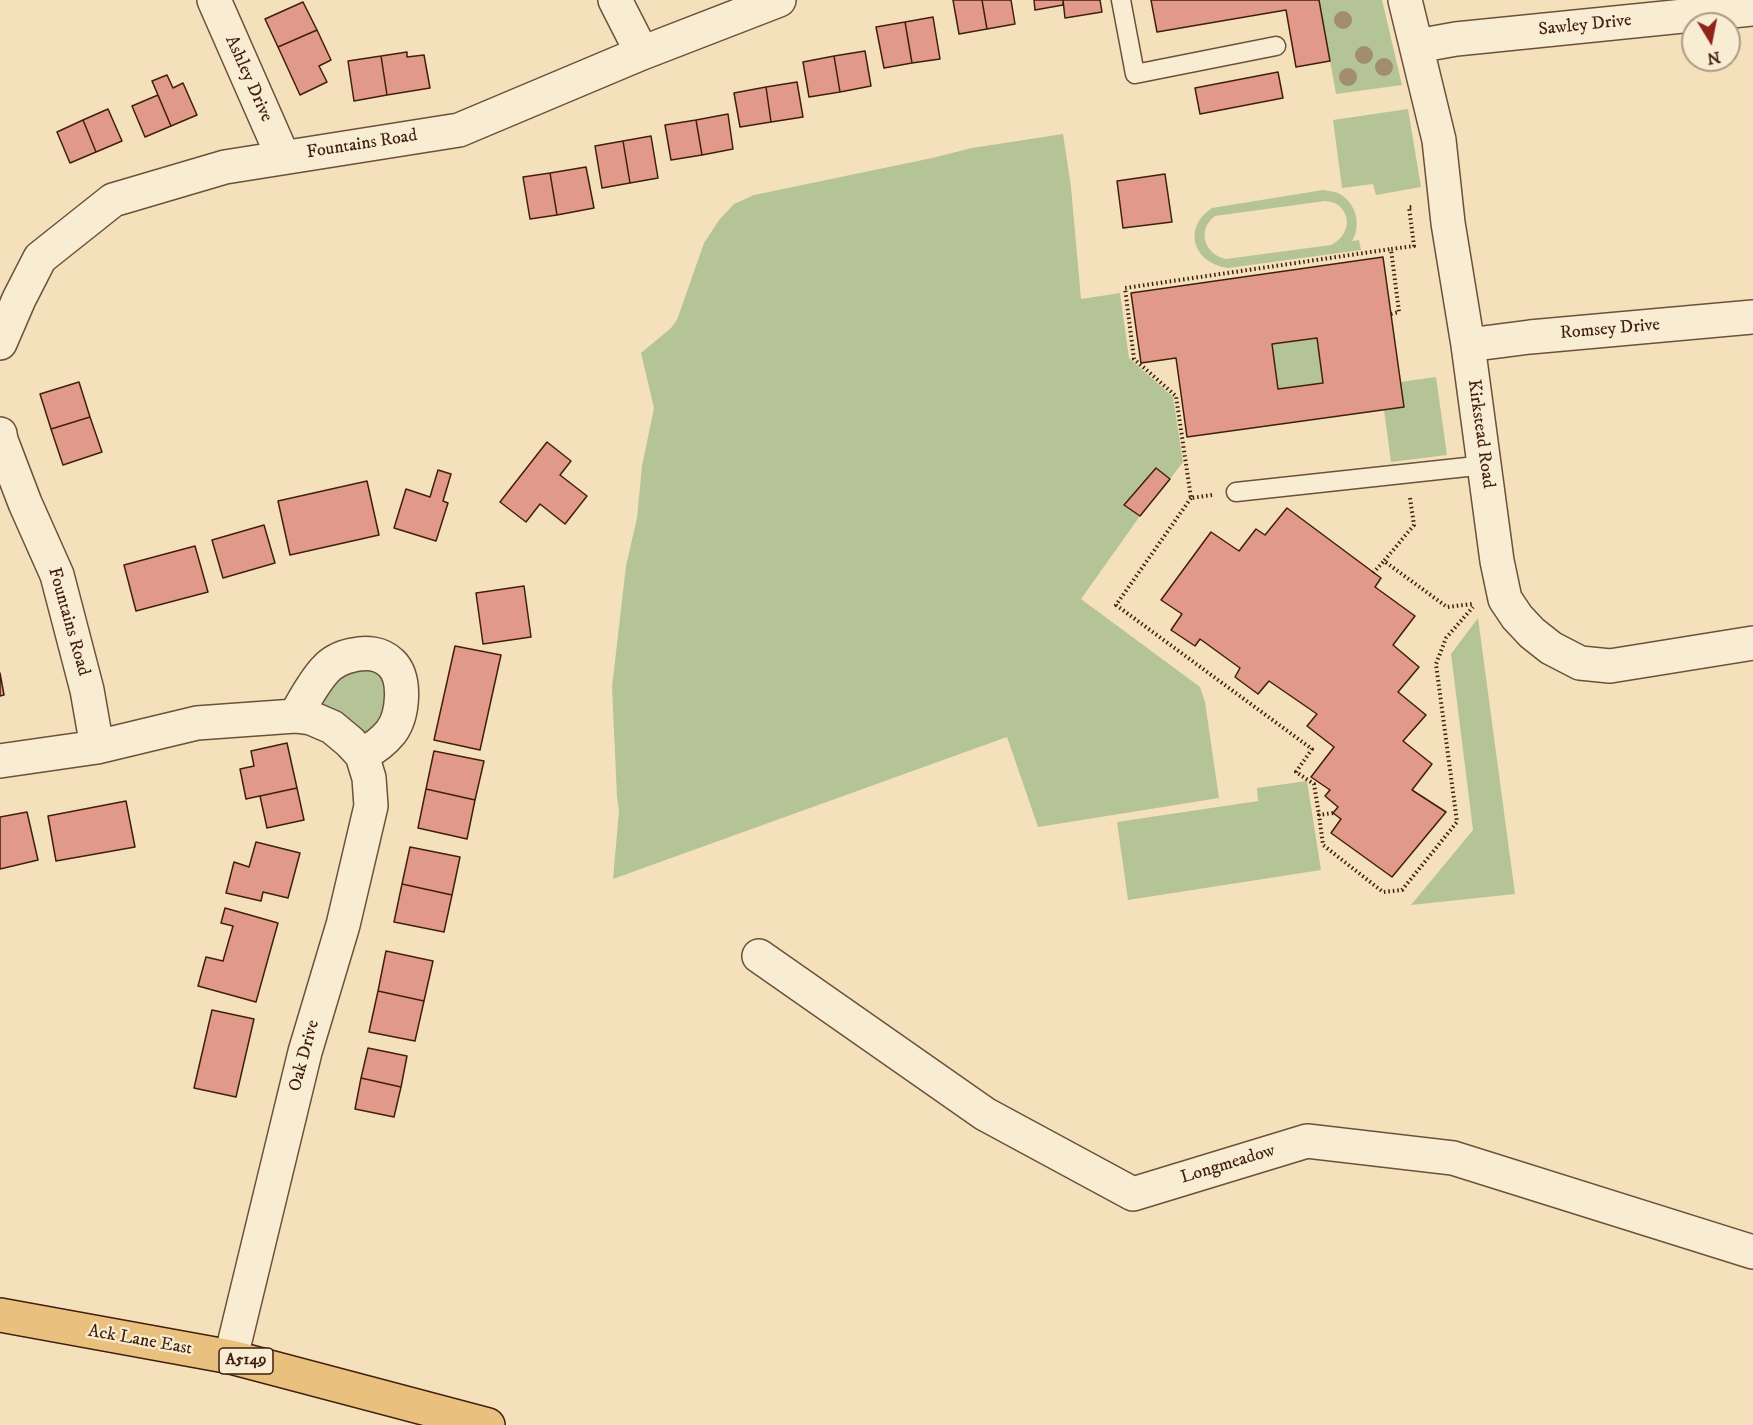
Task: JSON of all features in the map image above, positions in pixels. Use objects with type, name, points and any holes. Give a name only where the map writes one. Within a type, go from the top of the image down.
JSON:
[{"type":"main road","name":"Ack Lane East","points":[[0,1315],[231,1357],[488,1425]]},
{"type":"street","name":"Ashley Drive","points":[[213,0],[283,157]]},
{"type":"street","points":[[615,0],[642,53]]},
{"type":"street","name":"Fountains Road","points":[[0,343],[40,258],[113,200],[225,167],[459,130],[642,53],[779,0]]},
{"type":"street","name":"Kirkstead Road","points":[[1405,0],[1439,140],[1497,561],[1505,599],[1516,617],[1551,648],[1580,663],[1610,666],[1753,643]]},
{"type":"street","name":"Sawley Drive","points":[[1417,46],[1456,39],[1753,9]]},
{"type":"street","name":"Romsey Drive","points":[[1468,345],[1530,337],[1753,317]]},
{"type":"street","name":"Fountains Road","points":[[0,434],[24,503],[57,575],[87,690],[98,747]]},
{"type":"street","points":[[0,761],[98,747],[197,723],[295,716],[311,718],[332,728],[362,755],[379,744],[392,731],[399,714],[402,693],[392,663],[377,654],[360,653],[342,657],[326,669],[295,716]]},
{"type":"street","name":"Oak Drive","points":[[231,1357],[304,1052],[343,925],[371,806],[369,778],[362,755]]},
{"type":"street","name":"Longmeadow","points":[[759,956],[985,1114],[1133,1194],[1307,1142],[1453,1158],[1753,1252]]},
{"type":"lane","points":[[1120,0],[1135,74],[1276,46]]},
{"type":"lane","points":[[1236,492],[1485,465]]},
{"type":"path","points":[[1384,561],[1447,608],[1476,604],[1446,638],[1436,664],[1457,822],[1402,890],[1383,892],[1323,845],[1314,784],[1296,772],[1312,749],[1116,605],[1191,498],[1176,396],[1134,359],[1125,288],[1414,246],[1409,207],[1446,202]]},
{"type":"path","points":[[1391,249],[1399,312],[1391,314]]},
{"type":"path","points":[[1373,573],[1414,525],[1407,473]]},
{"type":"path","points":[[1191,498],[1207,496]]},
{"type":"path","points":[[1319,814],[1333,813]]},
{"type":"green space","points":[[1319,0],[1382,0],[1402,85],[1336,94]]},
{"type":"green space","points":[[1408,109],[1421,187],[1376,195],[1373,184],[1342,188],[1333,120]]},
{"type":"green space","points":[[1063,134],[1071,187],[1081,299],[1120,293],[1129,358],[1173,397],[1183,462],[1170,479],[1156,468],[1125,505],[1140,516],[1081,599],[1200,687],[1205,702],[1219,798],[1038,827],[1007,737],[613,879],[619,811],[612,687],[626,566],[637,518],[642,466],[654,408],[641,353],[671,328],[677,320],[704,243],[719,220],[734,204],[754,195],[972,148]]},
{"type":"green space","points":[[1323,190],[1336,192],[1349,202],[1356,214],[1357,228],[1352,241],[1359,240],[1361,250],[1228,268],[1216,265],[1200,252],[1195,234],[1197,225],[1212,208]],"holes":[[[1325,201],[1341,207],[1347,220],[1344,234],[1331,245],[1226,259],[1213,253],[1206,241],[1206,228],[1215,216]]]},
{"type":"green space","points":[[1317,338],[1323,383],[1278,389],[1272,344]]},
{"type":"green space","points":[[1436,377],[1447,455],[1391,462],[1384,410],[1404,407],[1400,382]]},
{"type":"green space","points":[[1478,618],[1515,894],[1411,905],[1473,830],[1451,654]]},
{"type":"green space","points":[[392,663],[379,745],[311,718],[326,669]]},
{"type":"green space","points":[[1307,781],[1321,870],[1128,900],[1117,822],[1258,801],[1257,788]]},
{"type":"building","points":[[953,0],[982,0],[987,29],[959,34]]},
{"type":"building","points":[[982,0],[1011,0],[1015,24],[987,29]]},
{"type":"building","points":[[1034,0],[1063,0],[1063,5],[1035,10]]},
{"type":"building","points":[[1063,0],[1100,0],[1102,12],[1065,18]]},
{"type":"building","points":[[1151,0],[1319,0],[1330,61],[1296,67],[1286,10],[1157,32]]},
{"type":"building","points":[[303,2],[317,30],[278,47],[265,19]]},
{"type":"building","points":[[933,17],[940,59],[912,63],[905,22]]},
{"type":"building","points":[[905,22],[912,63],[884,68],[876,27]]},
{"type":"building","points":[[317,30],[331,60],[319,66],[327,82],[300,95],[278,47]]},
{"type":"building","points":[[865,51],[871,86],[840,92],[834,56]]},
{"type":"building","points":[[407,52],[407,57],[424,55],[430,88],[387,95],[381,56]]},
{"type":"building","points":[[381,56],[387,95],[354,101],[348,61]]},
{"type":"building","points":[[834,56],[840,92],[809,97],[803,62]]},
{"type":"building","points":[[1278,72],[1283,98],[1200,114],[1195,88]]},
{"type":"building","points":[[167,75],[173,88],[183,83],[197,115],[171,126],[152,81]]},
{"type":"building","points":[[797,82],[803,117],[771,122],[766,87]]},
{"type":"building","points":[[766,87],[771,122],[740,127],[734,93]]},
{"type":"building","points":[[158,95],[171,126],[145,137],[132,106]]},
{"type":"building","points":[[108,109],[122,141],[96,152],[83,120]]},
{"type":"building","points":[[728,114],[733,149],[702,155],[696,120]]},
{"type":"building","points":[[83,120],[96,152],[70,163],[57,132]]},
{"type":"building","points":[[696,120],[702,155],[671,160],[665,125]]},
{"type":"building","points":[[651,136],[658,178],[630,183],[623,141]]},
{"type":"building","points":[[623,141],[630,183],[602,188],[595,146]]},
{"type":"building","points":[[586,167],[594,208],[557,215],[550,173]]},
{"type":"building","points":[[550,173],[557,215],[530,219],[523,177]]},
{"type":"building","points":[[1165,174],[1172,222],[1123,228],[1117,181]]},
{"type":"building","points":[[1383,257],[1404,407],[1187,437],[1176,358],[1141,363],[1131,293]],"holes":[[[1317,338],[1323,383],[1278,389],[1272,344]]]},
{"type":"building","points":[[79,382],[90,417],[51,429],[40,394]]},
{"type":"building","points":[[90,417],[102,452],[63,465],[51,429]]},
{"type":"building","points":[[547,442],[571,461],[560,475],[587,496],[565,524],[540,504],[526,522],[500,502]]},
{"type":"building","points":[[1156,468],[1170,479],[1140,516],[1124,505]]},
{"type":"building","points":[[438,470],[451,474],[443,501],[448,503],[436,541],[394,528],[406,489],[430,497]]},
{"type":"building","points":[[367,481],[379,535],[290,555],[278,501]]},
{"type":"building","points":[[1287,508],[1381,578],[1375,587],[1415,616],[1393,645],[1419,667],[1398,692],[1426,715],[1403,741],[1432,764],[1412,790],[1446,812],[1392,877],[1331,833],[1341,819],[1333,813],[1338,807],[1325,796],[1330,790],[1311,777],[1334,747],[1307,726],[1317,714],[1269,681],[1258,694],[1235,677],[1240,668],[1200,639],[1195,646],[1171,630],[1182,614],[1161,600],[1211,532],[1239,551],[1256,529],[1265,535]]},
{"type":"building","points":[[264,525],[275,563],[223,578],[212,540]]},
{"type":"building","points":[[195,546],[208,592],[136,611],[124,565]]},
{"type":"building","points":[[524,586],[531,637],[483,644],[476,593]]},
{"type":"building","points":[[455,646],[501,655],[480,750],[434,740]]},
{"type":"building","points":[[0,673],[4,695],[0,696]]},
{"type":"building","points":[[287,743],[297,788],[246,799],[240,769],[254,766],[251,751]]},
{"type":"building","points":[[434,751],[484,761],[475,800],[426,789]]},
{"type":"building","points":[[297,788],[304,820],[267,828],[260,796]]},
{"type":"building","points":[[426,789],[475,800],[467,839],[418,828]]},
{"type":"building","points":[[126,801],[135,847],[56,861],[48,816]]},
{"type":"building","points":[[27,812],[38,860],[0,869],[0,817]]},
{"type":"building","points":[[256,842],[300,853],[288,898],[263,892],[261,901],[226,893],[234,862],[249,867]]},
{"type":"building","points":[[410,847],[460,857],[452,895],[402,884]]},
{"type":"building","points":[[402,884],[452,895],[444,932],[394,922]]},
{"type":"building","points":[[225,908],[278,923],[256,1002],[198,986],[206,957],[223,961],[233,926],[221,923]]},
{"type":"building","points":[[386,951],[433,961],[424,1001],[378,991]]},
{"type":"building","points":[[378,991],[424,1001],[415,1041],[369,1032]]},
{"type":"building","points":[[212,1010],[254,1019],[236,1097],[194,1088]]},
{"type":"building","points":[[368,1048],[407,1056],[401,1087],[361,1078]]},
{"type":"building","points":[[361,1078],[401,1087],[394,1117],[355,1109]]}]
